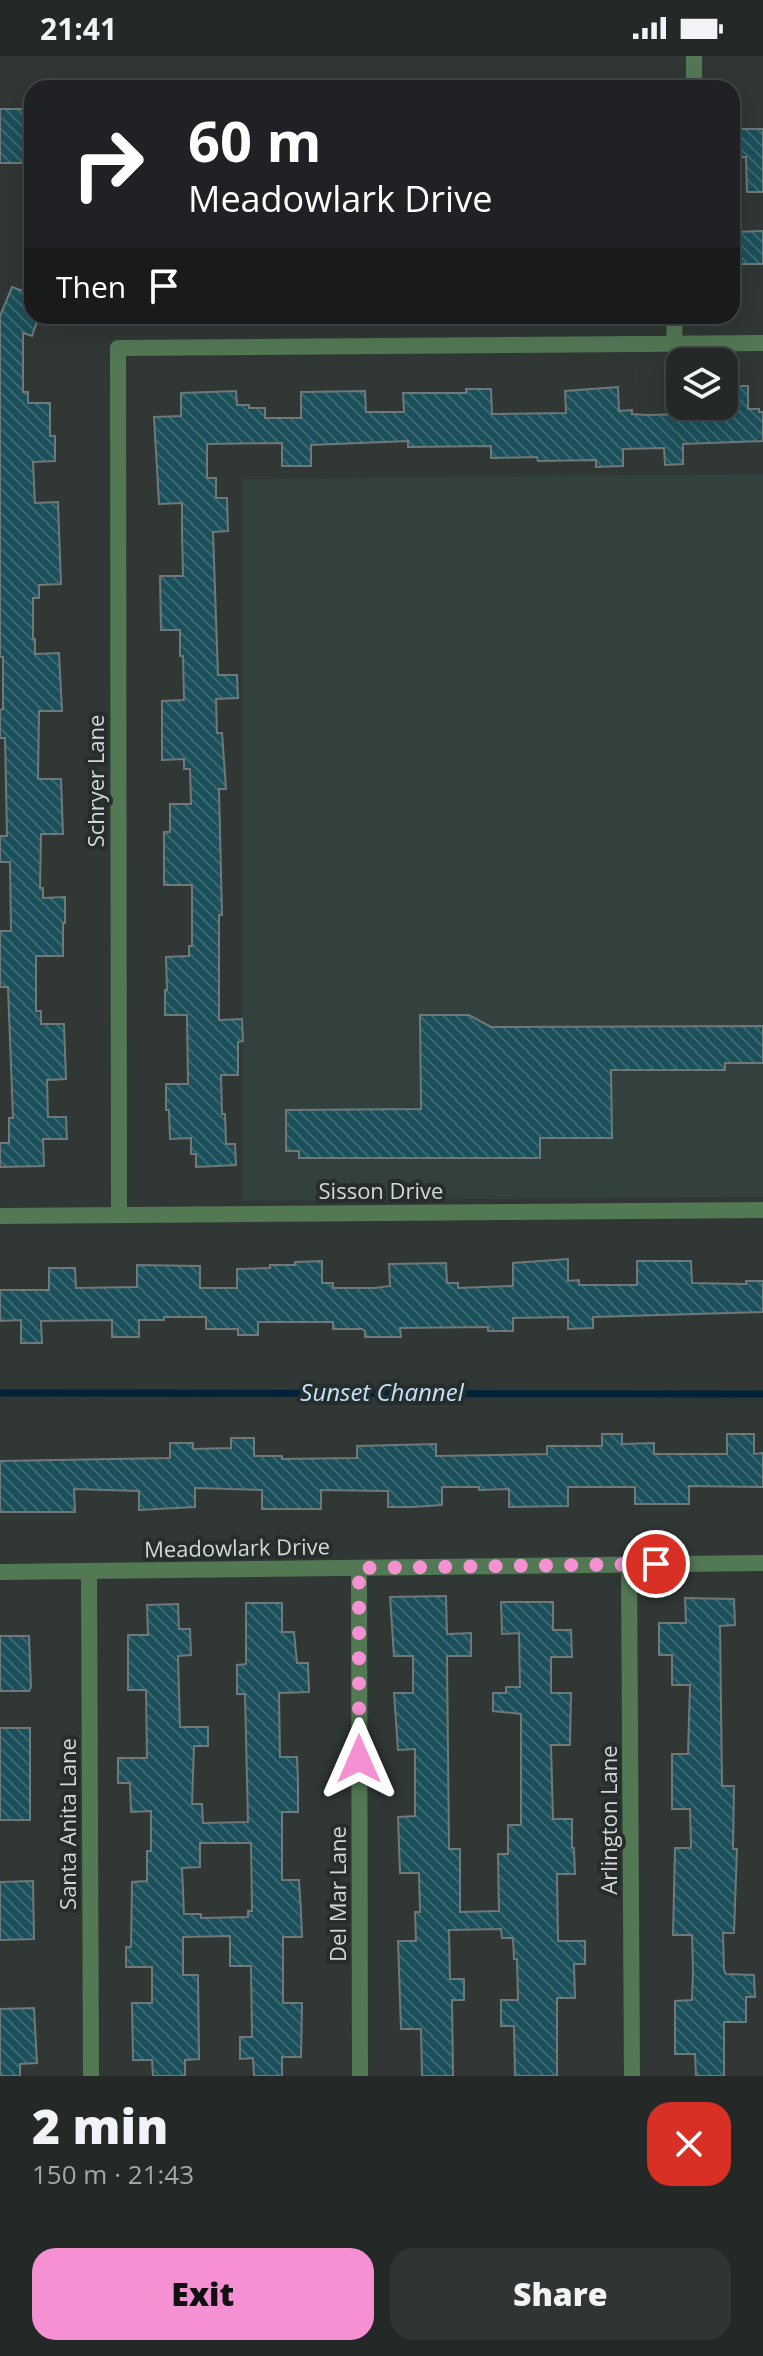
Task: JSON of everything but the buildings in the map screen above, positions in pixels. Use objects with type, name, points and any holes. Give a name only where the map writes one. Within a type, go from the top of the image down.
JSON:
[{"type":"street","points":[[694,56],[694,80]]},
{"type":"street","points":[[675,324],[674,344],[763,343]]},
{"type":"street","name":"Schryer Lane","points":[[119,1215],[118,348],[674,344]]},
{"type":"street","name":"Sisson Drive","points":[[0,1216],[763,1210]]},
{"type":"street","name":"Meadowlark Drive","points":[[0,1572],[763,1563]]},
{"type":"street","name":"Arlington Lane","points":[[629,1565],[632,2076]]},
{"type":"street","name":"Del Mar Lane","points":[[359,1568],[360,2076]]},
{"type":"street","name":"Santa Anita Lane","points":[[89,1571],[91,2076]]},
{"type":"shaded area","points":[[763,474],[763,1197],[242,1201],[242,479]]},
{"type":"waterway","name":"Sunset Channel","points":[[0,1393],[763,1394]]},
{"type":"route","points":[[359,1759],[359,1568],[656,1564]]}]
